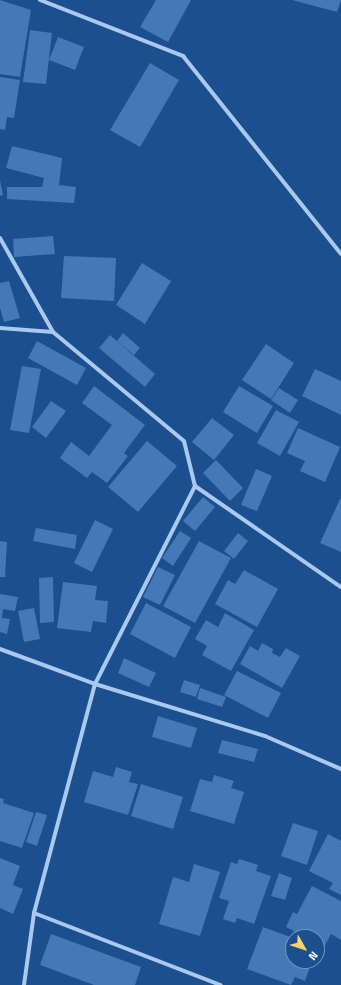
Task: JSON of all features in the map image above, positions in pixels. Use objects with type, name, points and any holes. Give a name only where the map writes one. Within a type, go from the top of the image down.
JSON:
[{"type":"street","points":[[40,0],[183,56],[341,254]]},
{"type":"street","points":[[0,238],[53,332],[184,442],[195,486],[95,684],[34,913],[24,985]]},
{"type":"street","points":[[0,328],[53,332]]},
{"type":"street","points":[[195,486],[341,587]]},
{"type":"street","points":[[0,649],[95,684],[265,736],[341,769]]},
{"type":"street","points":[[34,913],[221,985]]},
{"type":"building","points":[[0,0],[31,10],[20,77],[0,74]]},
{"type":"building","points":[[156,0],[191,0],[168,42],[140,27]]},
{"type":"building","points":[[292,0],[341,0],[337,12]]},
{"type":"building","points":[[30,30],[52,33],[46,84],[23,82]]},
{"type":"building","points":[[58,37],[84,47],[75,70],[49,60]]},
{"type":"building","points":[[150,63],[179,80],[140,147],[110,130]]},
{"type":"building","points":[[0,77],[20,80],[14,118],[7,117],[5,130],[0,129]]},
{"type":"building","points":[[12,146],[62,158],[59,185],[76,187],[74,203],[7,199],[7,187],[42,187],[44,178],[6,168]]},
{"type":"building","points":[[0,180],[3,195],[0,196]]},
{"type":"building","points":[[53,236],[55,254],[14,257],[13,239]]},
{"type":"building","points":[[64,256],[116,258],[114,301],[61,298]]},
{"type":"building","points":[[142,263],[171,281],[145,324],[116,305]]},
{"type":"building","points":[[9,281],[20,318],[4,322],[0,308],[0,283]]},
{"type":"building","points":[[123,333],[140,348],[134,355],[117,341]]},
{"type":"building","points":[[110,335],[155,374],[145,387],[99,348]]},
{"type":"building","points":[[37,341],[86,368],[77,385],[28,358]]},
{"type":"building","points":[[266,344],[294,363],[271,399],[242,380]]},
{"type":"building","points":[[22,366],[41,369],[29,433],[10,430]]},
{"type":"building","points":[[315,369],[341,381],[341,415],[302,396]]},
{"type":"building","points":[[94,386],[145,425],[124,453],[128,456],[107,483],[92,472],[87,478],[60,458],[71,442],[89,456],[112,425],[82,403]]},
{"type":"building","points":[[239,386],[273,406],[257,433],[223,412]]},
{"type":"building","points":[[279,388],[298,400],[290,413],[271,400]]},
{"type":"building","points":[[51,401],[66,411],[46,438],[32,427]]},
{"type":"building","points":[[276,410],[299,422],[280,456],[257,443]]},
{"type":"building","points":[[212,418],[234,435],[214,460],[192,442]]},
{"type":"building","points":[[298,428],[340,447],[325,482],[300,471],[305,461],[287,453]]},
{"type":"building","points":[[147,441],[177,466],[138,512],[108,487]]},
{"type":"building","points":[[216,460],[243,488],[230,501],[203,473]]},
{"type":"building","points":[[256,469],[272,476],[257,511],[241,505]]},
{"type":"building","points":[[203,497],[215,507],[195,531],[183,521]]},
{"type":"building","points":[[340,499],[341,500],[341,552],[320,543]]},
{"type":"building","points":[[95,520],[113,529],[92,572],[74,563]]},
{"type":"building","points":[[36,528],[77,535],[75,549],[33,541]]},
{"type":"building","points":[[180,531],[191,538],[173,566],[162,558]]},
{"type":"building","points":[[238,533],[248,541],[234,559],[224,551]]},
{"type":"building","points":[[0,541],[7,542],[5,577],[0,577]]},
{"type":"building","points":[[199,541],[231,558],[195,623],[163,606]]},
{"type":"building","points":[[158,567],[175,575],[160,605],[143,597]]},
{"type":"building","points":[[244,570],[278,589],[257,627],[215,604],[228,580],[235,584]]},
{"type":"building","points":[[53,577],[54,622],[40,623],[39,578]]},
{"type":"building","points":[[63,582],[97,586],[95,600],[108,601],[106,623],[93,621],[91,632],[57,628]]},
{"type":"building","points":[[0,594],[18,597],[15,611],[3,609],[2,618],[10,619],[7,634],[0,632]]},
{"type":"building","points":[[146,603],[191,627],[175,658],[130,634]]},
{"type":"building","points":[[34,608],[40,639],[24,642],[18,611]]},
{"type":"building","points":[[225,613],[254,630],[231,671],[202,655],[207,646],[195,639],[206,620],[218,627]]},
{"type":"building","points":[[262,643],[273,649],[272,653],[280,657],[286,648],[300,656],[282,688],[240,664],[250,646],[258,651]]},
{"type":"building","points":[[124,658],[156,673],[149,687],[118,673]]},
{"type":"building","points":[[237,671],[281,693],[268,718],[224,695]]},
{"type":"building","points":[[184,680],[200,685],[196,697],[180,692]]},
{"type":"building","points":[[200,688],[226,697],[222,707],[197,699]]},
{"type":"building","points":[[158,716],[197,728],[191,748],[152,737]]},
{"type":"building","points":[[222,740],[258,749],[254,762],[218,753]]},
{"type":"building","points":[[116,767],[132,772],[129,782],[138,784],[128,815],[84,802],[93,771],[113,777]]},
{"type":"building","points":[[214,775],[234,781],[231,788],[244,792],[234,824],[190,811],[200,779],[212,782]]},
{"type":"building","points":[[141,784],[183,797],[173,829],[131,816]]},
{"type":"building","points":[[0,798],[4,799],[3,803],[34,813],[22,848],[0,841]]},
{"type":"building","points":[[36,812],[47,815],[37,846],[26,842]]},
{"type":"building","points":[[293,823],[318,831],[307,865],[281,856]]},
{"type":"building","points":[[328,834],[341,841],[341,895],[329,889],[333,883],[309,871]]},
{"type":"building","points":[[0,858],[20,866],[13,885],[23,889],[13,914],[0,908]]},
{"type":"building","points":[[239,859],[258,865],[256,871],[271,876],[254,924],[237,918],[235,923],[223,919],[229,901],[219,898],[231,862],[237,864]]},
{"type":"building","points":[[194,864],[220,872],[200,936],[159,924],[173,877],[189,882]]},
{"type":"building","points":[[279,873],[292,878],[285,900],[271,896]]},
{"type":"building","points":[[312,886],[341,901],[341,940],[331,934],[325,945],[325,929],[290,929],[286,927],[293,912],[297,914]]},
{"type":"building","points":[[263,927],[285,935],[285,969],[309,969],[305,981],[295,977],[291,985],[247,969]]},
{"type":"building","points":[[51,934],[141,967],[135,985],[94,985],[40,965]]}]
